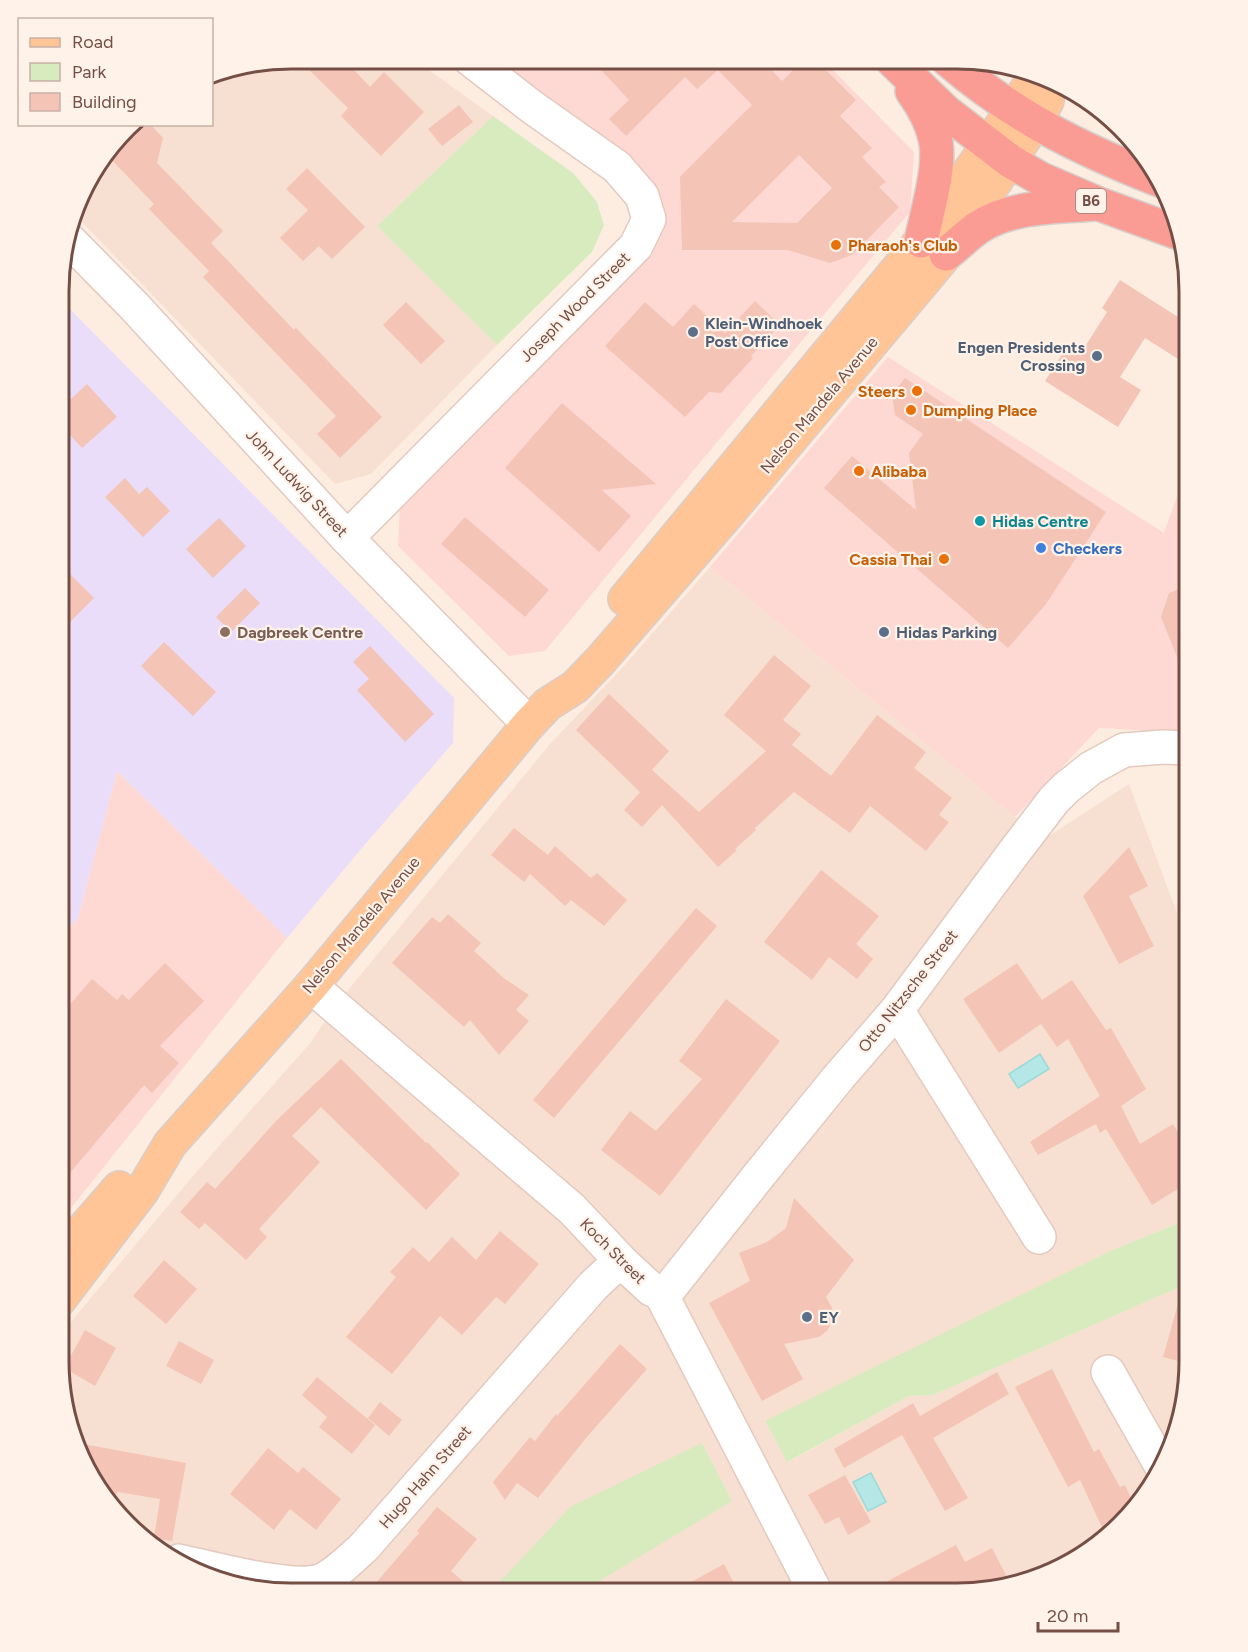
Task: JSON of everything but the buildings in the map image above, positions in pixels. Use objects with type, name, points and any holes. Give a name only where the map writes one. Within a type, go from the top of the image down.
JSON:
[{"type":"highway","points":[[898,69],[924,109],[936,139],[934,248],[1008,214],[1037,208],[1099,204]]},
{"type":"highway","name":"B6","points":[[901,69],[945,111],[999,153],[1041,179],[1099,204],[1170,230]]},
{"type":"highway","points":[[958,69],[1024,116],[1066,140],[1146,174]]},
{"type":"main road","name":"Nelson Mandela Avenue","points":[[1024,116],[1027,89],[1034,83]]},
{"type":"main road","name":"Nelson Mandela Avenue","points":[[69,1246],[126,1179],[170,1144],[311,986],[539,714],[562,674],[934,248],[1024,116],[1047,101],[1048,89]]},
{"type":"main road","name":"Nelson Mandela Avenue","points":[[69,1287],[142,1191],[170,1144]]},
{"type":"street","name":"Joseph Wood Street","points":[[347,538],[636,246],[649,219],[642,196],[617,167],[483,69]]},
{"type":"street","name":"John Ludwig Street","points":[[74,245],[134,306],[347,538],[539,714]]},
{"type":"street","name":"Otto Nitzsche Street","points":[[661,1294],[669,1289],[838,1077],[897,1010],[1054,800],[1091,768],[1124,750],[1179,748]]},
{"type":"street","name":"Koch Street","points":[[311,986],[572,1209],[623,1263],[651,1289],[661,1294],[811,1583]]},
{"type":"street","points":[[897,1010],[1039,1237]]},
{"type":"street","name":"Hugo Hahn Street","points":[[209,1567],[300,1583],[321,1581],[342,1567],[364,1547],[593,1286],[609,1271],[623,1263]]},
{"type":"street","points":[[1108,1371],[1157,1458]]},
{"type":"shaded area","points":[[276,69],[429,69],[493,116],[377,226],[497,345],[371,474],[335,484],[81,221],[92,193],[106,168],[143,126],[213,126],[213,84],[248,73]]},
{"type":"shaded area","points":[[506,69],[832,69],[914,152],[910,212],[545,651],[509,656],[398,546],[400,504],[650,255],[663,216]]},
{"type":"shaded area","name":"Dagbreek Centre","points":[[69,308],[454,698],[453,743],[287,938],[117,771],[78,918],[69,928]]},
{"type":"shaded area","points":[[888,357],[1164,533],[1179,490],[1179,732],[1099,728],[1015,817],[710,567]]},
{"type":"shaded area","points":[[710,567],[1044,839],[1129,784],[1179,918],[1179,1223],[1110,1251],[765,1422],[788,1462],[909,1396],[933,1395],[1179,1287],[1179,1376],[1175,1404],[1156,1459],[1142,1484],[1124,1507],[1080,1546],[1028,1571],[1000,1579],[972,1583],[276,1583],[248,1579],[193,1560],[168,1546],[134,1518],[106,1484],[92,1459],[73,1404],[69,1376],[69,1324],[198,1170],[311,1042],[335,1006],[550,744],[624,666]]},
{"type":"shaded area","points":[[117,771],[287,938],[69,1210],[69,928],[78,918]]},
{"type":"green space","points":[[493,116],[573,173],[597,202],[604,225],[592,252],[497,345],[377,226]]},
{"type":"green space","points":[[1179,1223],[1179,1287],[933,1395],[909,1396],[787,1462],[765,1421],[1110,1251]]},
{"type":"green space","points":[[702,1443],[732,1501],[596,1583],[498,1583],[570,1507]]},
{"type":"water","points":[[1040,1054],[1049,1069],[1018,1088],[1009,1074]]},
{"type":"water","points":[[871,1473],[886,1502],[868,1511],[853,1482]]},
{"type":"place","name":"Pharaoh's Club","points":[[836,245]]},
{"type":"place","name":"Klein-Windhoek Post Office","points":[[693,332]]},
{"type":"place","name":"Engen Presidents Crossing","points":[[1097,356]]},
{"type":"place","name":"Steers","points":[[917,391]]},
{"type":"place","name":"Dumpling Place","points":[[911,410]]},
{"type":"place","name":"Alibaba","points":[[859,471]]},
{"type":"place","name":"Hidas Centre","points":[[980,521]]},
{"type":"place","name":"Checkers","points":[[1041,548]]},
{"type":"place","name":"Cassia Thai","points":[[944,559]]},
{"type":"place","name":"Dagbreek Centre","points":[[225,632]]},
{"type":"place","name":"Hidas Parking","points":[[884,632]]},
{"type":"place","name":"EY","points":[[807,1317]]}]
